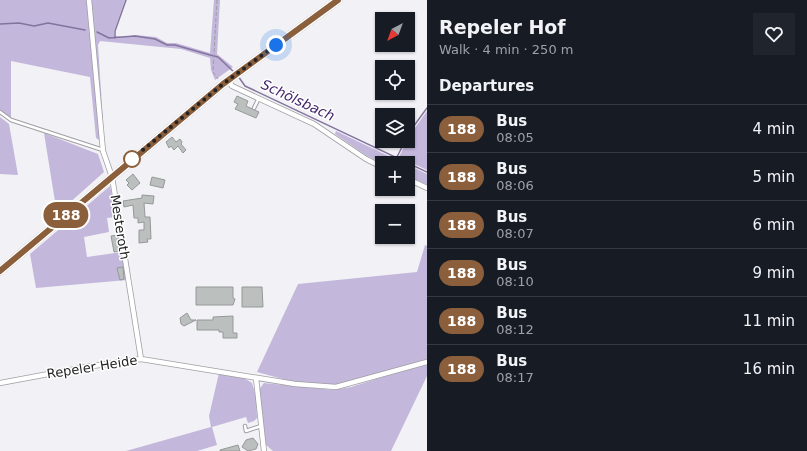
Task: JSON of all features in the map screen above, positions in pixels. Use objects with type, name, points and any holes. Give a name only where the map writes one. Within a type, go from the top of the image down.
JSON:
[{"type":"main road","points":[[0,271],[231,78],[338,0]]},
{"type":"street","name":"Mesteroth","points":[[89,0],[103,150],[112,176],[141,359]]},
{"type":"street","points":[[231,78],[232,86],[259,97],[314,124],[366,159],[375,163]]},
{"type":"street","points":[[415,182],[427,188]]},
{"type":"street","name":"Repeler Heide","points":[[0,383],[86,367],[141,359],[182,364],[256,378],[322,388],[349,385],[427,362]]},
{"type":"street","points":[[256,378],[264,451]]},
{"type":"lane","points":[[254,108],[259,97]]},
{"type":"lane","points":[[0,112],[11,120],[103,150]]},
{"type":"lane","points":[[245,426],[246,431],[261,426]]},
{"type":"path","points":[[216,0],[213,72],[231,78]]},
{"type":"shaded area","points":[[0,0],[125,0],[114,31],[114,36],[124,37],[135,35],[156,37],[167,43],[176,43],[210,53],[214,0],[220,0],[217,54],[233,67],[215,80],[211,70],[210,58],[181,49],[100,41],[98,45],[103,122],[99,140],[96,138],[90,77],[11,61],[11,118],[0,111]]},
{"type":"shaded area","points":[[427,111],[427,170],[415,164],[415,156],[400,156],[404,148],[415,148],[415,128]]},
{"type":"shaded area","points":[[0,117],[9,124],[18,175],[0,174]]},
{"type":"shaded area","points":[[336,131],[388,156],[375,156],[375,160],[335,134]]},
{"type":"shaded area","points":[[44,133],[98,154],[104,172],[57,214]]},
{"type":"shaded area","points":[[415,168],[427,174],[427,185],[415,179]]},
{"type":"shaded area","points":[[110,186],[116,217],[107,218],[109,232],[84,237],[87,257],[122,252],[127,280],[36,288],[30,254]]},
{"type":"shaded area","points":[[425,245],[427,246],[427,359],[349,383],[329,385],[290,381],[257,372],[298,284],[417,272]]},
{"type":"shaded area","points":[[427,363],[427,376],[391,451],[273,451],[265,444],[260,393],[260,388],[264,383],[333,390],[351,387]]},
{"type":"shaded area","points":[[219,373],[244,378],[252,383],[256,396],[257,418],[254,421],[248,423],[246,417],[212,427],[217,445],[197,451],[126,451],[211,427],[209,416]]},
{"type":"building","points":[[237,96],[248,101],[246,106],[259,112],[256,118],[235,109],[238,104],[234,102]]},
{"type":"building","points":[[172,137],[176,142],[180,139],[182,142],[181,144],[186,150],[183,153],[178,146],[174,150],[171,146],[169,148],[166,142]]},
{"type":"building","points":[[133,174],[140,183],[132,190],[127,185],[129,183],[126,180]]},
{"type":"building","points":[[152,177],[165,180],[163,188],[150,185]]},
{"type":"building","points":[[142,195],[154,196],[153,204],[144,203],[145,217],[150,217],[151,239],[147,239],[148,242],[139,243],[139,230],[144,230],[144,222],[138,223],[138,218],[134,218],[133,205],[124,207],[123,201],[142,198]]},
{"type":"building","points":[[118,235],[120,251],[114,252],[111,236]]},
{"type":"building","points":[[123,267],[124,279],[120,280],[117,268]]},
{"type":"building","points":[[196,287],[233,287],[233,298],[235,299],[233,305],[196,305]]},
{"type":"building","points":[[242,287],[262,287],[263,307],[242,307]]},
{"type":"building","points":[[187,313],[191,320],[196,320],[184,326],[181,324],[180,318]]},
{"type":"building","points":[[233,316],[233,333],[237,333],[237,338],[223,338],[223,332],[219,332],[219,330],[197,330],[197,320],[213,320],[213,317]]},
{"type":"building","points":[[253,438],[258,444],[256,449],[248,451],[242,447],[246,440]]},
{"type":"building","points":[[238,445],[240,451],[220,451],[220,450]]},
{"type":"waterway","points":[[115,38],[115,31],[126,0]]},
{"type":"waterway","name":"Schölsbach","points":[[0,24],[19,23],[34,26],[48,23],[85,30]]},
{"type":"waterway","name":"Schölsbach","points":[[97,32],[109,38],[135,36],[155,39],[167,45],[175,45],[218,57],[235,73]]},
{"type":"waterway","name":"Schölsbach","points":[[238,76],[245,86],[427,172]]},
{"type":"waterway","points":[[415,124],[427,108]]},
{"type":"waterway","points":[[398,156],[402,148]]},
{"type":"bus line","name":"188","points":[[0,271],[223,84],[338,0]]},
{"type":"route","points":[[132,159],[223,84],[276,45]]}]
